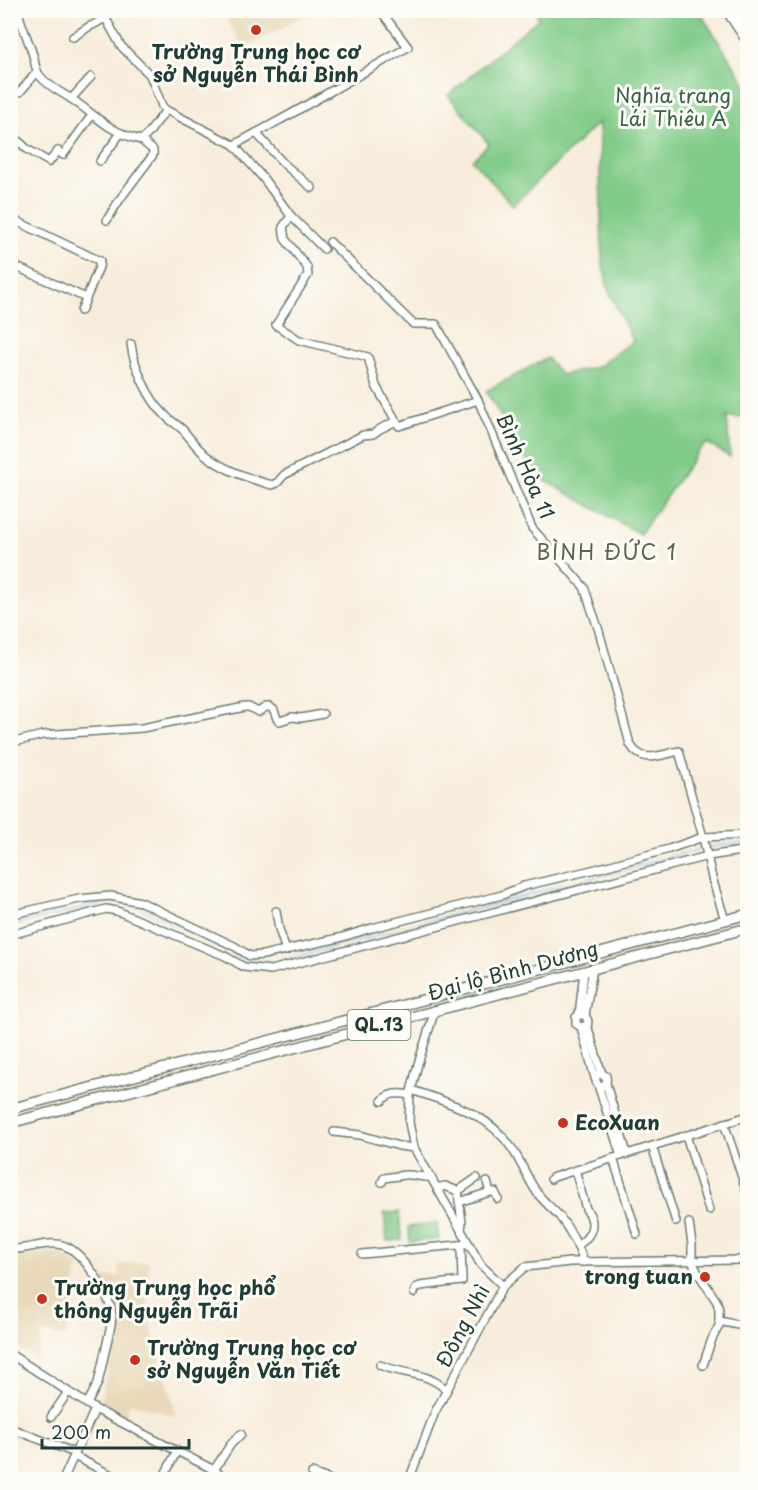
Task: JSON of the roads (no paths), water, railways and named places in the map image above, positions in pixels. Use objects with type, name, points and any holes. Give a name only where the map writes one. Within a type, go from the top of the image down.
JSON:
[{"type":"highway","name":"Đại lộ Bình Dương","points":[[10,1109],[747,914]]},
{"type":"highway","points":[[726,920],[731,932]]},
{"type":"highway","name":"Đại lộ Bình Dương","points":[[10,1124],[747,928]]},
{"type":"highway","points":[[585,957],[589,970]]},
{"type":"main road","points":[[726,10],[747,43]]},
{"type":"main road","points":[[733,10],[747,32]]},
{"type":"street","points":[[10,19],[17,10]]},
{"type":"street","points":[[17,10],[32,48],[40,78],[107,127],[141,140],[153,150],[153,155],[120,198],[107,220]]},
{"type":"street","points":[[101,10],[122,46],[150,75],[162,106],[234,145],[263,178],[291,216],[324,249]]},
{"type":"street","points":[[234,145],[408,47],[380,10]]},
{"type":"street","points":[[73,37],[105,18]]},
{"type":"street","points":[[20,92],[37,72]]},
{"type":"street","points":[[71,99],[91,77]]},
{"type":"street","points":[[141,140],[166,110]]},
{"type":"street","points":[[10,133],[27,149],[49,162],[58,151],[63,155],[92,115]]},
{"type":"street","points":[[100,162],[121,133]]},
{"type":"street","points":[[256,133],[284,164],[312,188]]},
{"type":"street","points":[[291,216],[283,227],[285,239],[307,267],[308,276],[276,325],[299,340],[368,357],[376,386],[399,426],[478,400]]},
{"type":"street","points":[[11,221],[100,261],[81,311]]},
{"type":"street","name":"Bình Hòa 11","points":[[330,242],[413,324],[436,324],[478,400],[532,528],[584,587],[630,744],[634,751],[642,756],[650,757],[679,751],[704,839]]},
{"type":"street","points":[[10,264],[86,298]]},
{"type":"street","points":[[131,344],[135,363],[149,395],[164,415],[207,456],[253,480],[272,485],[287,474],[363,435],[373,434],[396,421]]},
{"type":"street","points":[[10,743],[43,735],[142,728],[249,706],[258,712],[270,707],[280,721],[292,717],[301,718],[323,714]]},
{"type":"street","points":[[10,915],[59,903],[110,896],[141,902],[234,946],[250,956],[263,955],[502,895],[524,886],[704,839],[747,835]]},
{"type":"street","points":[[704,839],[712,878],[726,920]]},
{"type":"street","points":[[10,935],[106,909],[117,911],[225,956],[244,967],[271,970],[708,856],[747,850]]},
{"type":"street","points":[[276,911],[286,951]]},
{"type":"street","points":[[589,970],[582,1015],[576,1017],[576,1024],[584,1026],[600,1080],[637,1234]]},
{"type":"street","points":[[414,1293],[420,1286],[462,1281],[465,1244],[461,1230],[414,1148],[409,1122],[411,1092],[435,1010]]},
{"type":"street","points":[[382,1101],[390,1095],[411,1092],[464,1108],[484,1120],[499,1132],[514,1151],[538,1195],[561,1218],[584,1262]]},
{"type":"street","points":[[551,1179],[747,1116]]},
{"type":"street","points":[[724,1123],[747,1195]]},
{"type":"street","points":[[334,1132],[360,1135],[414,1148]]},
{"type":"street","points":[[686,1135],[709,1210]]},
{"type":"street","points":[[652,1146],[676,1222]]},
{"type":"street","points":[[575,1170],[586,1209],[590,1213],[593,1224],[592,1231],[581,1243]]},
{"type":"street","points":[[382,1182],[384,1178],[405,1175],[430,1177]]},
{"type":"street","points":[[458,1191],[477,1178]]},
{"type":"street","points":[[487,1182],[490,1192]]},
{"type":"street","points":[[437,1188],[445,1186],[458,1191]]},
{"type":"street","points":[[458,1191],[461,1230]]},
{"type":"street","points":[[459,1202],[490,1192],[495,1192],[498,1199]]},
{"type":"street","points":[[689,1223],[692,1261],[717,1302],[719,1310],[719,1326],[703,1365]]},
{"type":"street","points":[[10,1243],[13,1248],[17,1249],[52,1244],[64,1245],[84,1261],[93,1272],[106,1297],[112,1316],[111,1325],[98,1383],[87,1404]]},
{"type":"street","points":[[362,1254],[465,1244]]},
{"type":"street","points":[[465,1244],[481,1265],[503,1286]]},
{"type":"street","name":"Đông Nhì","points":[[409,1479],[435,1412],[503,1286],[525,1267],[570,1262],[747,1260]]},
{"type":"street","points":[[719,1321],[747,1327]]},
{"type":"street","points":[[10,1354],[94,1409],[214,1470],[227,1479]]},
{"type":"street","points":[[380,1365],[422,1376],[437,1382],[447,1390]]},
{"type":"street","points":[[51,1417],[68,1392]]},
{"type":"street","points":[[63,1479],[94,1409]]},
{"type":"street","points":[[10,1428],[74,1455],[121,1479]]},
{"type":"street","points":[[214,1470],[240,1434]]},
{"type":"street","points":[[162,1479],[177,1451]]},
{"type":"street","points":[[312,1473],[330,1479]]},
{"type":"waterway","points":[[708,847],[748,842]]},
{"type":"waterway","points":[[125,902],[142,908],[241,957],[262,964],[277,962],[704,848]]},
{"type":"waterway","points":[[10,926],[108,902],[121,901]]},
{"type":"place","name":"Trường Trung học cơ sở Nguyễn Thái Bình","points":[[256,30]]},
{"type":"place","name":"EcoXuan","points":[[563,1123]]},
{"type":"place","name":"trong tuan","points":[[705,1277]]},
{"type":"place","name":"Trường Trung học phổ thông Nguyễn Trãi","points":[[42,1299]]},
{"type":"place","name":"Trường Trung học cơ sở Nguyễn Văn Tiết","points":[[135,1360]]},
{"type":"district","name":"BÌNH ĐỨC 1","points":[[607,553]]},
{"type":"park label","name":"Nghĩa trang Lái Thiêu A","points":[[673,108]]}]
